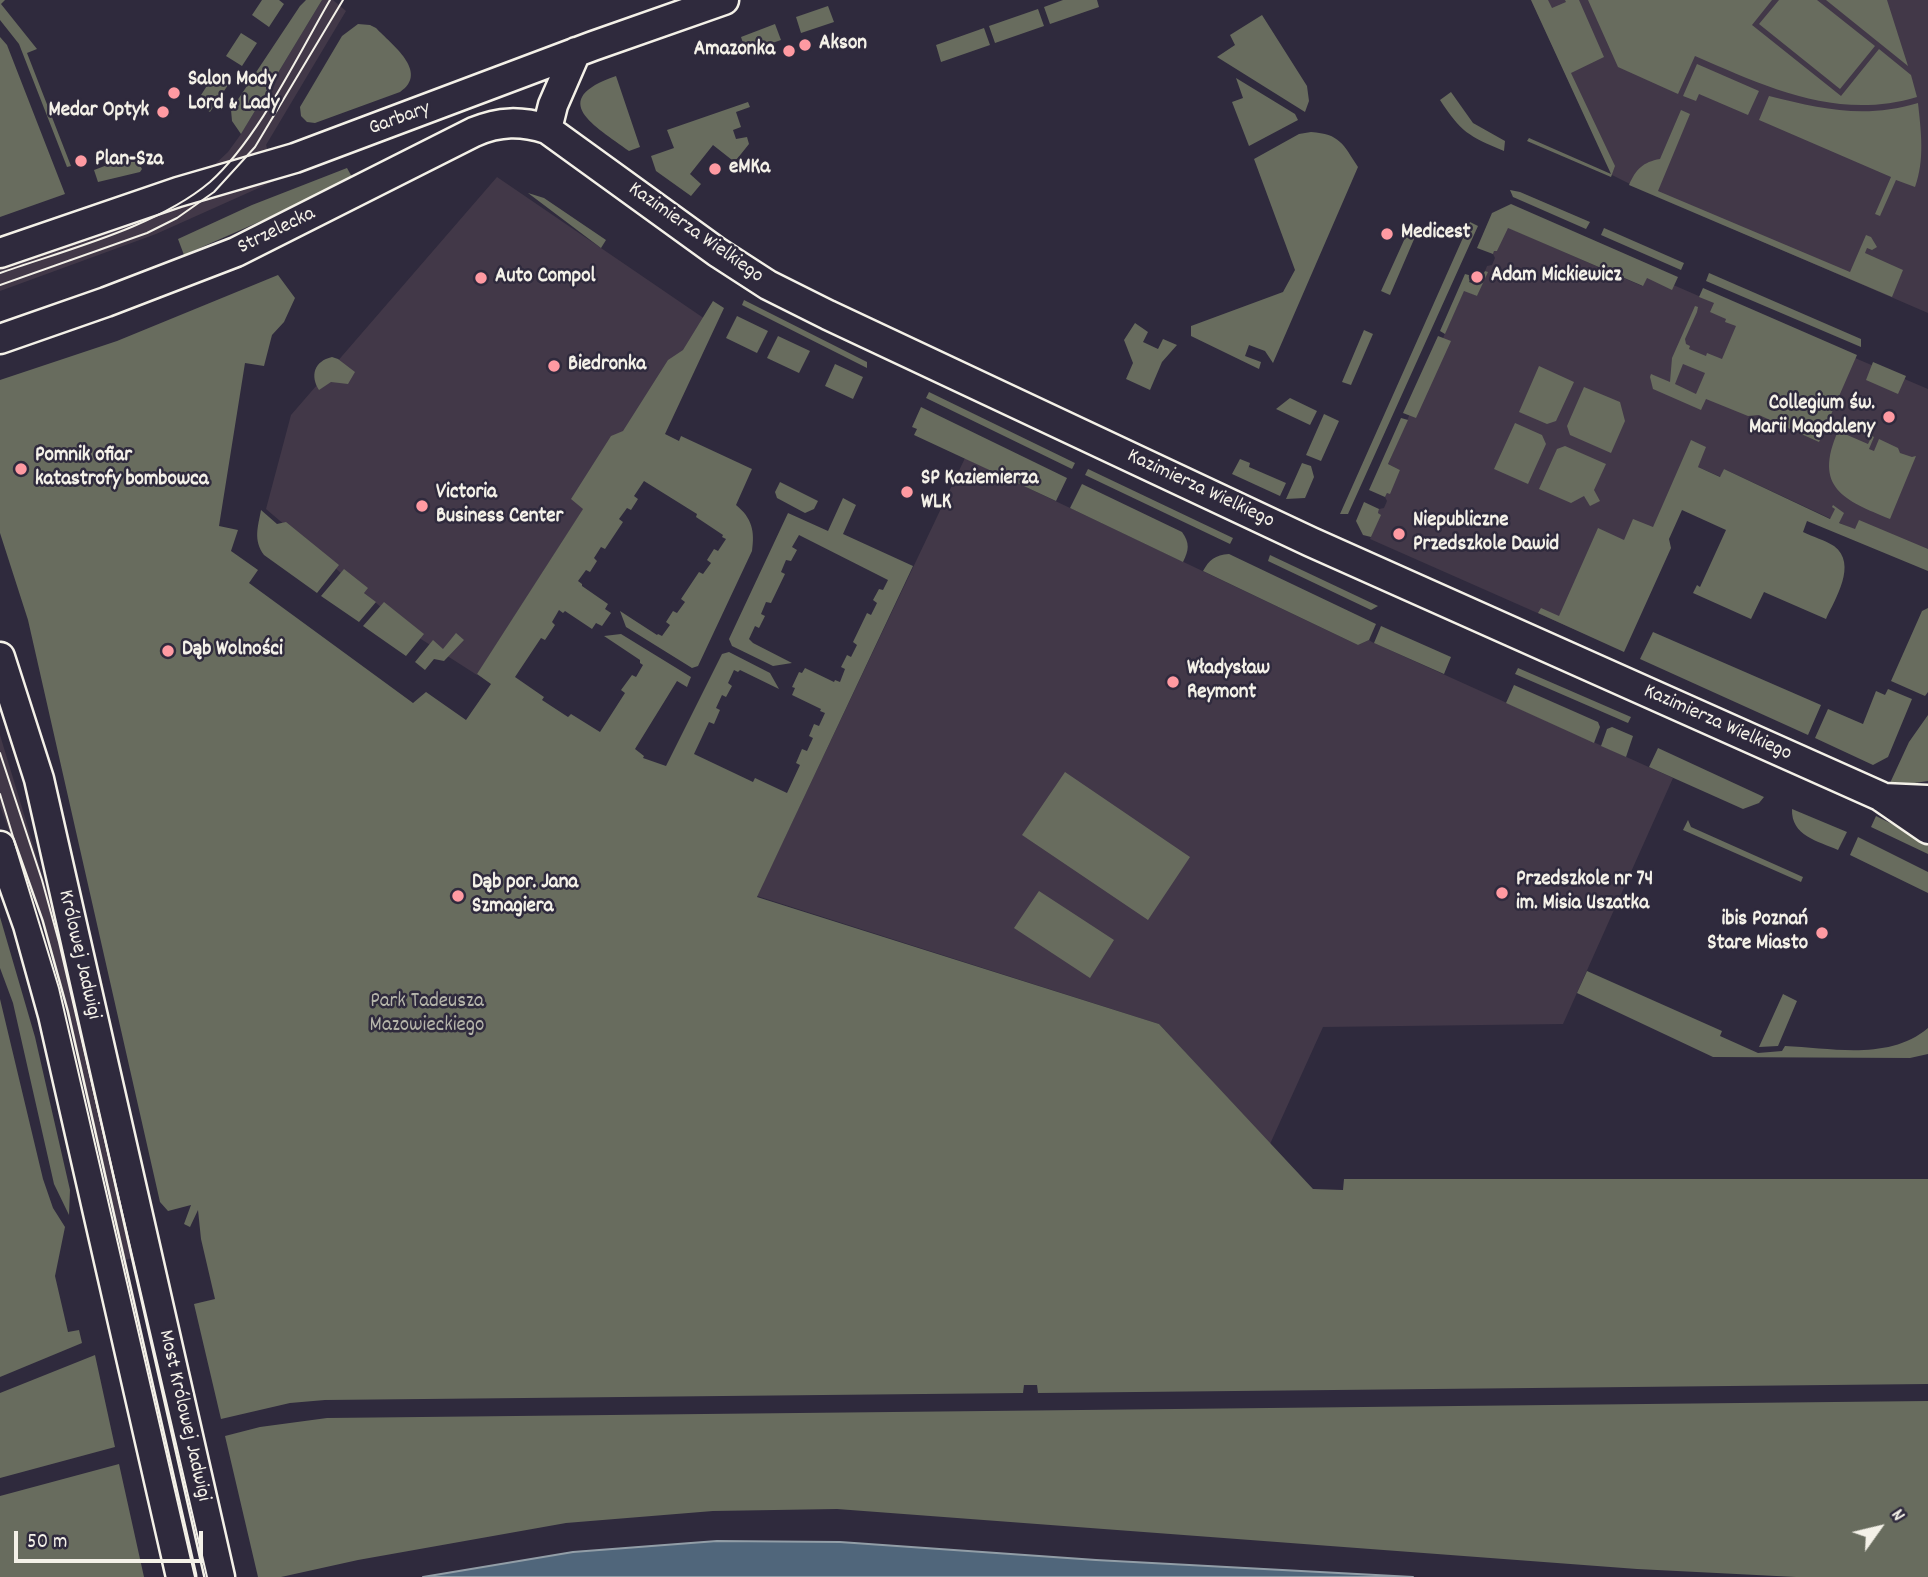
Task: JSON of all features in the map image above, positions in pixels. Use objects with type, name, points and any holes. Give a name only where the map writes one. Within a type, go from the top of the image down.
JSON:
[{"type":"street","name":"Garbary","points":[[0,253],[178,192],[295,158],[576,52],[724,0]]},
{"type":"street","points":[[547,129],[566,72],[576,52]]},
{"type":"street","name":"Strzelecka","points":[[0,339],[236,252],[489,126],[508,122],[529,123],[547,129]]},
{"type":"street","name":"Kazimierza Wielkiego","points":[[547,129],[717,252],[768,285],[828,316],[1311,542],[1883,798]]},
{"type":"street","name":"Królowej Jadwigi","points":[[0,657],[39,779],[146,1255]]},
{"type":"street","points":[[1883,798],[1928,800]]},
{"type":"street","points":[[1883,798],[1928,829]]},
{"type":"street","name":"Królowej Jadwigi","points":[[0,846],[28,925],[50,1004],[109,1264]]},
{"type":"street","name":"Most Królowej Jadwigi","points":[[146,1255],[220,1577]]},
{"type":"street","name":"Most Królowej Jadwigi","points":[[109,1264],[181,1577]]},
{"type":"shaded area","points":[[322,0],[333,0],[346,11],[266,145],[268,151],[273,152],[212,167],[228,152],[241,134]]},
{"type":"shaded area","points":[[1531,0],[1928,0],[1928,313],[1612,175]]},
{"type":"shaded area","points":[[290,174],[156,234],[0,291],[0,266],[110,226]]},
{"type":"shaded area","points":[[497,177],[705,319],[477,675],[410,632],[266,509],[291,415]]},
{"type":"shaded area","points":[[1507,227],[1642,286],[1648,274],[1761,323],[1763,319],[1928,389],[1928,564],[1724,469],[1721,477],[1698,467],[1619,649],[1370,539],[1380,515],[1379,509],[1384,508],[1387,501],[1385,497],[1400,470],[1388,464],[1464,290],[1477,296],[1487,266],[1492,265],[1494,250],[1497,251]]},
{"type":"shaded area","points":[[965,458],[1358,645],[1369,640],[1673,778],[1563,1024],[1323,1027],[1270,1144],[1159,1024],[757,896]]},
{"type":"shaded area","points":[[0,735],[69,963],[133,1258],[120,1261],[15,847],[0,806]]},
{"type":"green space","points":[[0,0],[5,0],[1,4],[37,49],[27,53],[71,166],[67,167],[19,44],[0,20]]},
{"type":"green space","points":[[262,0],[279,0],[284,4],[269,27],[252,15]]},
{"type":"green space","points":[[306,0],[322,0],[241,134],[232,121],[231,110]]},
{"type":"green space","points":[[1063,0],[1097,0],[1099,7],[1050,24],[1044,7]]},
{"type":"green space","points":[[1531,0],[1548,0],[1552,8],[1566,2],[1565,0],[1579,0],[1604,57],[1571,73],[1615,166],[1611,177],[1527,141],[1529,138],[1611,174]]},
{"type":"green space","points":[[1588,0],[1772,0],[1752,25],[1841,96],[1879,49],[1911,75],[1917,97],[1859,105],[1831,103],[1776,89],[1695,56],[1678,94],[1618,67]]},
{"type":"green space","points":[[1779,0],[1817,0],[1875,46],[1840,89],[1759,24]]},
{"type":"green space","points":[[1826,0],[1887,0],[1908,66]]},
{"type":"green space","points":[[828,6],[834,22],[801,33],[796,17]]},
{"type":"green space","points":[[1038,9],[1044,26],[995,43],[989,26]]},
{"type":"green space","points":[[1262,15],[1307,86],[1309,101],[1305,112],[1217,57],[1235,45],[1230,35]]},
{"type":"green space","points":[[358,24],[376,28],[405,58],[410,67],[408,84],[400,92],[315,123],[307,122],[301,116],[300,107],[342,36]]},
{"type":"green space","points":[[775,24],[781,40],[746,52],[741,37]]},
{"type":"green space","points":[[984,28],[990,45],[941,62],[936,45]]},
{"type":"green space","points":[[241,33],[257,43],[242,66],[226,56]]},
{"type":"green space","points":[[0,37],[7,45],[65,194],[0,217]]},
{"type":"green space","points":[[1697,64],[1759,91],[1748,115],[1699,94],[1696,101],[1683,96]]},
{"type":"green space","points":[[215,73],[230,82],[210,112],[196,103]]},
{"type":"green space","points":[[616,76],[640,147],[629,151],[591,123],[580,104],[584,94],[595,85]]},
{"type":"green space","points":[[1236,78],[1295,114],[1298,120],[1249,146],[1232,102],[1243,98]]},
{"type":"green space","points":[[1451,92],[1473,123],[1505,141],[1504,151],[1473,137],[1460,126],[1440,100]]},
{"type":"green space","points":[[1769,96],[1825,108],[1861,111],[1899,108],[1918,103],[1921,156],[1915,187],[1896,180],[1880,216],[1875,214],[1891,177],[1759,120]]},
{"type":"green space","points":[[748,102],[750,107],[736,112],[741,127],[733,130],[736,139],[747,137],[749,144],[737,159],[732,160],[713,145],[690,174],[701,184],[691,196],[656,171],[651,156],[674,148],[667,130]]},
{"type":"green space","points":[[1681,110],[1690,114],[1658,191],[1850,272],[1866,235],[1871,237],[1877,247],[1872,250],[1867,248],[1865,253],[1903,270],[1892,297],[1629,185],[1641,167],[1660,159]]},
{"type":"green space","points":[[1311,132],[1335,138],[1358,167],[1273,363],[1265,351],[1249,345],[1245,356],[1261,362],[1259,369],[1191,336],[1191,326],[1283,292],[1295,270],[1254,159],[1299,134]]},
{"type":"green space","points":[[134,155],[142,169],[140,172],[98,182],[94,170]]},
{"type":"green space","points":[[347,168],[352,177],[184,255],[178,239],[252,205]]},
{"type":"green space","points":[[1510,190],[1590,222],[1586,229],[1513,197]]},
{"type":"green space","points":[[528,193],[544,198],[606,240],[601,248]]},
{"type":"green space","points":[[1511,204],[1678,277],[1672,290],[1647,278],[1643,286],[1508,228],[1493,254],[1477,248],[1492,213]]},
{"type":"green space","points":[[1470,222],[1478,226],[1348,514],[1340,514]]},
{"type":"green space","points":[[1410,227],[1418,230],[1390,295],[1381,291]]},
{"type":"green space","points":[[1604,228],[1684,263],[1681,270],[1601,235]]},
{"type":"green space","points":[[1485,271],[1488,272],[1477,296],[1464,291],[1445,334],[1440,331],[1465,274],[1472,276],[1469,282],[1478,285]]},
{"type":"green space","points":[[1709,273],[1861,339],[1861,347],[1706,281]]},
{"type":"green space","name":"Park Tadeusza Mazowieckiego","points":[[278,275],[295,298],[284,322],[272,335],[264,366],[245,363],[219,526],[238,530],[231,551],[258,570],[249,583],[413,703],[426,692],[466,720],[491,684],[477,674],[583,509],[571,499],[611,436],[623,431],[668,360],[683,350],[713,301],[724,308],[665,434],[679,441],[681,436],[752,469],[736,505],[749,520],[753,544],[698,666],[692,668],[626,627],[620,611],[662,636],[670,625],[666,622],[673,611],[677,613],[685,602],[681,599],[699,572],[703,574],[711,563],[707,560],[714,549],[718,551],[726,539],[696,517],[697,514],[644,481],[634,496],[638,499],[631,510],[627,508],[619,519],[623,522],[605,549],[601,547],[594,558],[597,561],[590,572],[586,570],[578,581],[608,604],[605,609],[611,613],[602,626],[596,623],[592,629],[565,611],[563,613],[559,610],[552,622],[555,625],[545,640],[541,638],[515,677],[568,717],[571,714],[600,732],[625,693],[621,690],[632,675],[636,677],[643,665],[640,660],[604,636],[621,634],[691,677],[687,687],[677,681],[635,749],[643,758],[666,766],[722,654],[729,652],[770,673],[779,689],[740,670],[734,670],[728,683],[732,686],[726,697],[722,695],[716,708],[720,710],[714,724],[709,722],[694,754],[753,782],[755,778],[787,793],[800,765],[796,763],[802,749],[807,751],[813,738],[809,736],[814,724],[819,726],[825,713],[792,695],[795,688],[792,687],[799,672],[802,673],[805,668],[834,682],[840,682],[845,669],[841,667],[847,655],[851,657],[857,645],[853,642],[867,613],[871,615],[877,603],[873,600],[888,580],[799,535],[792,547],[797,550],[791,561],[786,560],[781,572],[785,574],[771,603],[766,602],[761,614],[765,616],[759,628],[755,626],[749,639],[792,663],[773,666],[732,646],[729,639],[788,513],[828,531],[843,498],[856,505],[843,534],[913,566],[757,897],[1159,1024],[1313,1189],[1343,1190],[1344,1179],[1928,1179],[1928,1384],[1038,1393],[1037,1385],[1024,1385],[1023,1393],[325,1400],[290,1403],[221,1419],[194,1304],[215,1299],[201,1239],[198,1210],[190,1227],[184,1224],[191,1205],[168,1211],[160,1202],[28,620],[0,533],[0,380],[117,341]]},
{"type":"green space","points":[[1703,288],[1857,355],[1819,442],[1759,415],[1748,416],[1706,399],[1701,410],[1653,389],[1651,374],[1670,382],[1672,358],[1695,306],[1698,307],[1697,312],[1685,339],[1686,344],[1690,346],[1689,349],[1722,359],[1736,326],[1710,312],[1714,303],[1699,297]],"holes":[[[1683,364],[1705,373],[1696,394],[1675,384]]]},
{"type":"green space","points":[[744,300],[867,362],[867,368],[742,305]]},
{"type":"green space","points":[[737,316],[768,331],[757,353],[726,338]]},
{"type":"green space","points":[[1135,323],[1148,332],[1143,342],[1158,349],[1163,339],[1177,345],[1162,362],[1150,390],[1126,379],[1133,363],[1124,340]]},
{"type":"green space","points":[[1364,330],[1373,334],[1351,385],[1342,382]]},
{"type":"green space","points":[[778,336],[810,351],[799,373],[767,358]]},
{"type":"green space","points":[[1438,336],[1451,341],[1416,418],[1403,413]]},
{"type":"green space","points":[[332,357],[355,372],[348,384],[331,382],[319,390],[315,370],[321,362]]},
{"type":"green space","points":[[1873,362],[1906,376],[1898,394],[1866,380]]},
{"type":"green space","points":[[835,364],[863,377],[853,399],[825,386]]},
{"type":"green space","points":[[1539,366],[1574,382],[1556,421],[1547,424],[1519,412]]},
{"type":"green space","points":[[1584,387],[1620,402],[1625,421],[1611,453],[1570,435],[1567,426]]},
{"type":"green space","points":[[929,392],[1075,463],[1072,469],[926,398]]},
{"type":"green space","points":[[1290,398],[1317,411],[1310,425],[1276,409]]},
{"type":"green space","points":[[921,407],[1067,478],[1056,501],[914,435],[917,429],[912,427]]},
{"type":"green space","points":[[1324,414],[1339,421],[1321,461],[1306,455]]},
{"type":"green space","points":[[1401,418],[1408,420],[1388,464],[1400,470],[1390,494],[1387,493],[1385,497],[1369,490]]},
{"type":"green space","points":[[1515,423],[1542,435],[1546,444],[1528,484],[1494,469]]},
{"type":"green space","points":[[1838,431],[1868,444],[1872,436],[1874,437],[1869,449],[1874,451],[1879,439],[1898,448],[1900,453],[1916,456],[1890,519],[1847,498],[1831,479],[1831,450]]},
{"type":"green space","points":[[1691,440],[1706,447],[1698,467],[1720,477],[1724,469],[1830,519],[1835,509],[1833,505],[1844,513],[1839,523],[1855,529],[1859,520],[1928,549],[1928,571],[1807,521],[1803,532],[1834,546],[1841,553],[1844,562],[1839,592],[1826,619],[1764,592],[1751,619],[1693,593],[1697,585],[1700,587],[1726,530],[1682,510],[1669,539],[1671,548],[1624,652],[1538,613],[1541,608],[1559,616],[1598,528],[1624,540],[1633,519],[1653,527]]},
{"type":"green space","points":[[1565,446],[1606,464],[1594,490],[1600,501],[1590,506],[1584,496],[1571,503],[1539,489],[1557,449]]},
{"type":"green space","points":[[1240,459],[1250,463],[1249,467],[1286,483],[1280,496],[1232,474]]},
{"type":"green space","points":[[1302,463],[1311,466],[1314,477],[1305,498],[1286,499]]},
{"type":"green space","points":[[1088,469],[1233,538],[1230,544],[1085,475]]},
{"type":"green space","points":[[780,482],[818,501],[814,509],[805,513],[777,498],[775,492]]},
{"type":"green space","points":[[1082,484],[1182,532],[1188,547],[1183,562],[1070,508]]},
{"type":"green space","points":[[1364,502],[1379,509],[1378,513],[1381,515],[1371,537],[1363,535],[1356,521]]},
{"type":"green space","points":[[261,510],[277,524],[286,522],[339,565],[317,593],[264,555],[257,539]]},
{"type":"green space","points":[[1229,554],[1376,624],[1369,640],[1358,645],[1203,571],[1213,559]]},
{"type":"green space","points":[[1270,555],[1378,606],[1371,610],[1268,561]]},
{"type":"green space","points":[[344,569],[368,588],[364,593],[376,602],[359,622],[321,596]]},
{"type":"green space","points":[[384,602],[424,634],[406,656],[363,626]]},
{"type":"green space","points":[[1928,608],[1928,692],[1925,696],[1891,681],[1922,611]]},
{"type":"green space","points":[[1381,626],[1451,657],[1444,674],[1374,643]]},
{"type":"green space","points":[[1653,632],[1821,705],[1808,735],[1640,659]]},
{"type":"green space","points":[[456,633],[464,640],[444,661],[434,659],[425,670],[415,662],[433,640],[443,649]]},
{"type":"green space","points":[[1518,668],[1631,717],[1628,723],[1515,674]]},
{"type":"green space","points":[[1514,685],[1598,722],[1600,727],[1594,743],[1506,703]]},
{"type":"green space","points":[[1888,689],[1912,699],[1888,757],[1873,765],[1815,738],[1828,709],[1863,724],[1876,691],[1885,695]]},
{"type":"green space","points":[[1928,715],[1928,781],[1890,783],[1909,742]]},
{"type":"green space","points":[[1612,727],[1633,736],[1626,757],[1601,746],[1607,729]]},
{"type":"green space","points":[[1658,748],[1764,797],[1759,803],[1743,809],[1649,767]]},
{"type":"green space","points":[[1065,772],[1190,857],[1148,920],[1022,835]]},
{"type":"green space","points":[[1792,809],[1847,832],[1838,850],[1801,831],[1796,826]]},
{"type":"green space","points":[[1876,816],[1928,842],[1928,854],[1871,827]]},
{"type":"green space","points":[[1688,820],[1691,827],[1803,877],[1801,882],[1683,830]]},
{"type":"green space","points":[[1858,837],[1928,872],[1928,893],[1850,855]]},
{"type":"green space","points":[[1039,891],[1114,940],[1090,978],[1014,928]]},
{"type":"green space","points":[[0,917],[35,1037],[70,1190],[69,1215],[54,1184],[13,1003],[0,968]]},
{"type":"green space","points":[[1587,971],[1722,1031],[1720,1036],[1758,1053],[1782,1051],[1785,1046],[1841,1050],[1878,1049],[1913,1038],[1928,1028],[1928,1054],[1910,1058],[1713,1057],[1577,993]]},
{"type":"green space","points":[[1783,994],[1797,1001],[1778,1046],[1759,1047]]},
{"type":"green space","points":[[0,999],[43,1179],[53,1208],[65,1227],[55,1276],[68,1332],[79,1330],[82,1343],[0,1377]]},
{"type":"green space","points":[[95,1355],[115,1447],[0,1478],[0,1393]]},
{"type":"green space","points":[[1928,1401],[1928,1577],[1796,1577],[1637,1569],[837,1509],[713,1511],[566,1523],[358,1560],[281,1577],[258,1577],[225,1436],[260,1427],[327,1418]]},
{"type":"green space","points":[[119,1464],[144,1577],[0,1577],[0,1496]]},
{"type":"water","points":[[717,1541],[840,1542],[1096,1560],[1413,1577],[423,1577],[573,1552]]},
{"type":"tram line","points":[[0,273],[137,225],[188,198],[210,182],[228,164],[260,121],[330,0]]},
{"type":"tram line","points":[[0,285],[147,233],[177,218],[214,192],[255,147],[343,0]]},
{"type":"tram line","points":[[0,753],[42,880],[59,942],[207,1577]]},
{"type":"tram line","points":[[0,794],[59,988],[195,1577]]},
{"type":"place","name":"Akson","points":[[805,45]]},
{"type":"place","name":"Amazonka","points":[[789,51]]},
{"type":"place","name":"Salon Mody Lord & Lady","points":[[174,93]]},
{"type":"place","name":"Medar Optyk","points":[[163,112]]},
{"type":"place","name":"Plan-Sza","points":[[81,161]]},
{"type":"place","name":"eMKa","points":[[715,169]]},
{"type":"place","name":"Medicest","points":[[1387,234]]},
{"type":"place","name":"Adam Mickiewicz","points":[[1477,277]]},
{"type":"place","name":"Auto Compol","points":[[481,278]]},
{"type":"place","name":"Biedronka","points":[[554,366]]},
{"type":"place","name":"Collegium św. Marii Magdaleny","points":[[1889,417]]},
{"type":"place","name":"Pomnik ofiar katastrofy bombowca","points":[[21,469]]},
{"type":"place","name":"SP Kaziemierza WLK","points":[[907,492]]},
{"type":"place","name":"Victoria Business Center","points":[[422,506]]},
{"type":"place","name":"Niepubliczne Przedszkole Dawid","points":[[1399,534]]},
{"type":"place","name":"Dąb Wolności","points":[[168,651]]},
{"type":"place","name":"Władysław Reymont","points":[[1173,682]]},
{"type":"place","name":"Przedszkole nr 74 im. Misia Uszatka","points":[[1502,893]]},
{"type":"place","name":"Dąb por. Jana Szmagiera","points":[[458,896]]},
{"type":"place","name":"ibis Poznań Stare Miasto","points":[[1822,933]]}]
